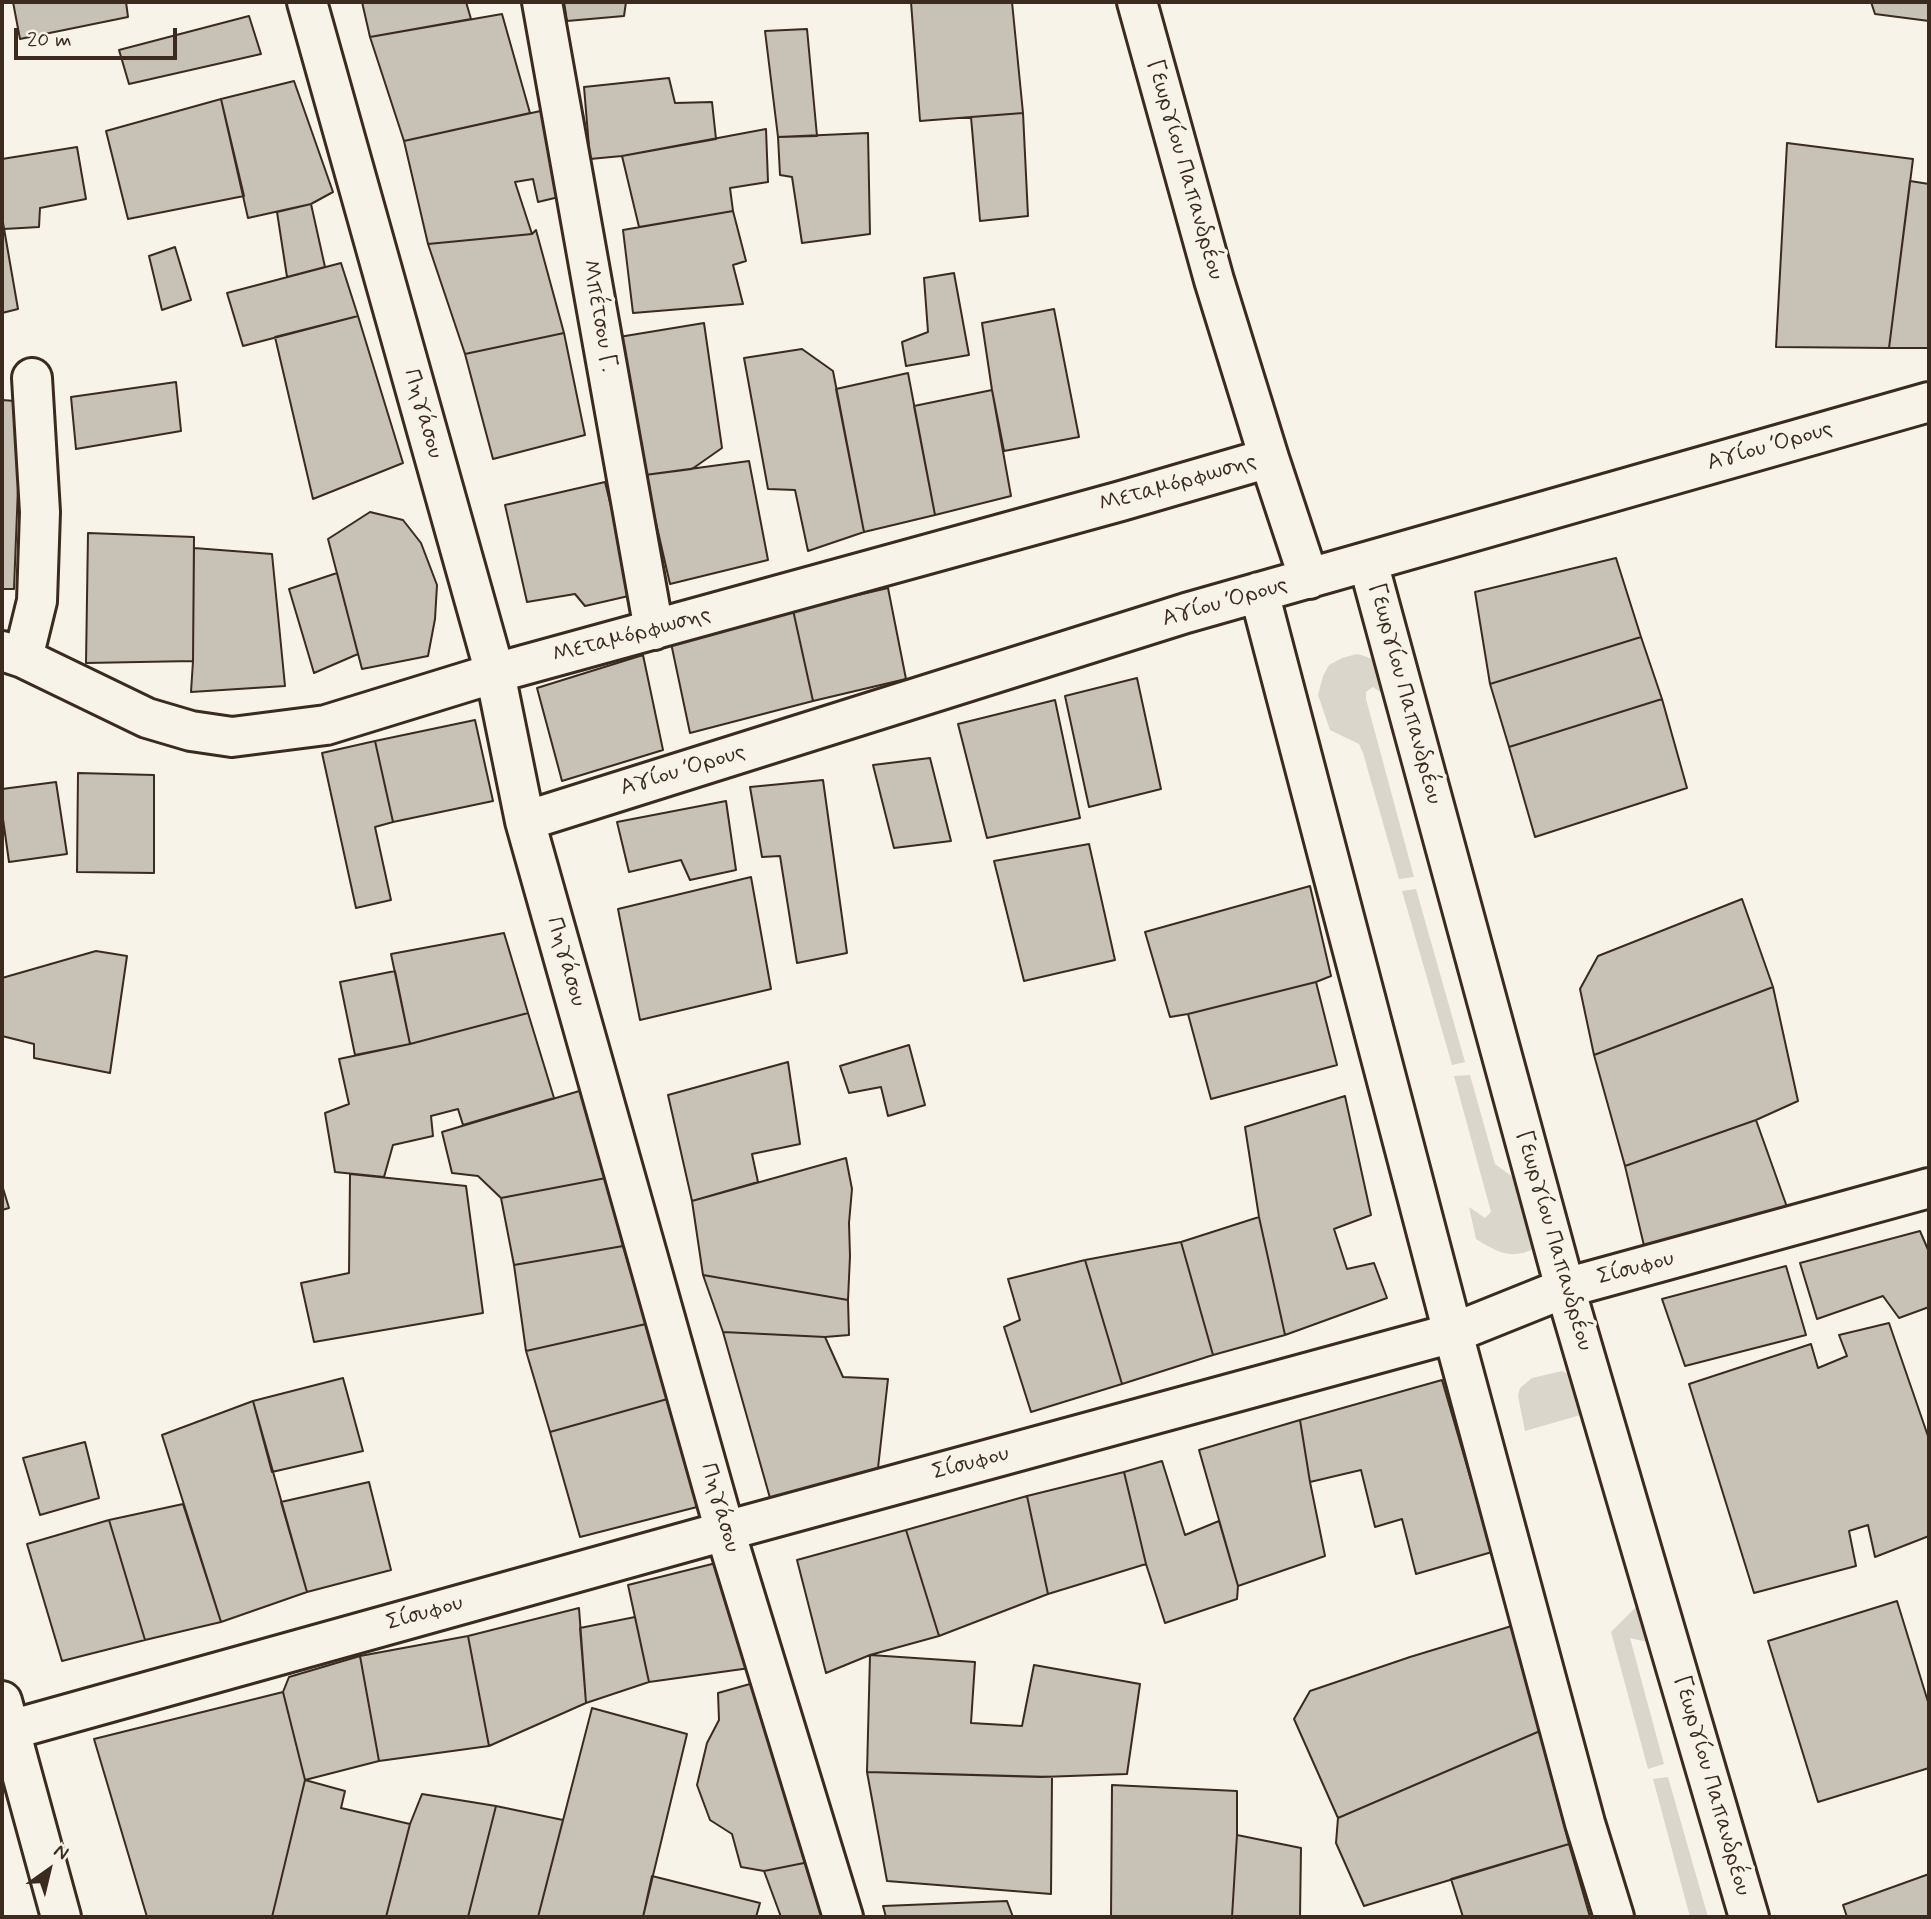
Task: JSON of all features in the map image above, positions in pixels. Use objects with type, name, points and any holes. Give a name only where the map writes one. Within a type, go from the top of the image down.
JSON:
[{"type":"street","name":"Πηγάσου","points":[[307,2],[495,673],[525,821],[725,1531],[843,1917]]},
{"type":"street","name":"Μπέτσου Γ.","points":[[542,2],[654,630]]},
{"type":"street","name":"Γεωργίου Παπανδρέου","points":[[1137,2],[1214,280],[1309,579]]},
{"type":"street","points":[[13,654],[37,601],[40,512],[32,379]]},
{"type":"street","name":"Αγίου Όρους","points":[[525,821],[1186,613],[1929,402]]},
{"type":"street","name":"Μεταμόρφωσης","points":[[13,654],[147,718],[191,731],[232,737],[326,725],[495,673],[1269,458]]},
{"type":"street","name":"Γεωργίου Παπανδρέου","points":[[1368,562],[1565,1288],[1749,1917]]},
{"type":"street","points":[[1259,592],[1453,1333],[1581,1810],[1614,1917]]},
{"type":"street","name":"Σίσυφου","points":[[6,1716],[725,1531],[1453,1333],[1565,1288],[1929,1188]]},
{"type":"street","points":[[6,1716],[61,1917]]},
{"type":"shaded area","points":[[1357,654],[1373,660],[1378,665],[1390,699],[1373,687],[1366,692],[1414,877],[1399,879],[1363,753],[1359,744],[1330,730],[1318,695],[1329,665]]},
{"type":"shaded area","points":[[1416,889],[1465,1062],[1452,1065],[1402,891]]},
{"type":"shaded area","points":[[1470,1075],[1495,1164],[1525,1186],[1536,1248],[1527,1252],[1505,1253],[1476,1239],[1469,1207],[1485,1218],[1491,1212],[1454,1076]]},
{"type":"shaded area","points":[[1562,1371],[1576,1378],[1584,1414],[1525,1431],[1518,1396],[1520,1388],[1532,1378]]},
{"type":"shaded area","points":[[1643,1600],[1652,1643],[1630,1638],[1664,1764],[1648,1769],[1611,1632]]},
{"type":"shaded area","points":[[1668,1777],[1708,1917],[1690,1917],[1653,1779]]},
{"type":"building","points":[[13,2],[126,2],[128,17],[20,39]]},
{"type":"building","points":[[362,2],[466,2],[471,19],[370,37]]},
{"type":"building","points":[[564,2],[626,2],[624,16],[567,21]]},
{"type":"building","points":[[911,2],[1012,2],[1023,113],[920,121]]},
{"type":"building","points":[[1871,2],[1929,2],[1929,21],[1875,14]]},
{"type":"building","points":[[502,14],[530,113],[404,141],[370,37]]},
{"type":"building","points":[[249,16],[261,54],[129,84],[119,50]]},
{"type":"building","points":[[807,29],[817,136],[778,137],[765,31]]},
{"type":"building","points":[[669,78],[675,103],[712,102],[716,139],[590,159],[584,87]]},
{"type":"building","points":[[294,81],[333,192],[311,204],[248,218],[221,99]]},
{"type":"building","points":[[221,99],[244,196],[128,219],[106,131]]},
{"type":"building","points":[[545,110],[563,196],[538,202],[533,179],[515,182],[532,234],[428,244],[404,141]]},
{"type":"building","points":[[1023,113],[1028,216],[980,221],[971,117]]},
{"type":"building","points":[[766,129],[768,182],[730,188],[733,211],[639,227],[622,156]]},
{"type":"building","points":[[868,133],[870,234],[802,243],[792,177],[780,175],[778,137]]},
{"type":"building","points":[[1787,143],[1913,159],[1889,348],[1776,347]]},
{"type":"building","points":[[77,147],[86,199],[40,208],[39,227],[4,229],[2,159]]},
{"type":"building","points":[[1910,181],[1929,184],[1929,348],[1889,348]]},
{"type":"building","points":[[311,204],[325,267],[287,277],[277,212]]},
{"type":"building","points":[[733,211],[746,261],[733,265],[743,304],[633,313],[623,230]]},
{"type":"building","points":[[2,217],[18,309],[2,313]]},
{"type":"building","points":[[536,230],[564,333],[465,354],[428,244],[532,234]]},
{"type":"building","points":[[175,247],[191,300],[162,310],[149,256]]},
{"type":"building","points":[[341,263],[358,316],[243,346],[227,293]]},
{"type":"building","points":[[954,273],[969,355],[906,366],[902,342],[928,332],[924,278]]},
{"type":"building","points":[[1054,309],[1079,437],[1004,451],[982,323]]},
{"type":"building","points":[[358,316],[403,463],[313,499],[275,337]]},
{"type":"building","points":[[704,323],[722,448],[692,469],[645,475],[619,337]]},
{"type":"building","points":[[564,333],[585,435],[493,459],[465,354]]},
{"type":"building","points":[[802,349],[833,371],[864,532],[808,551],[795,490],[768,489],[744,358]]},
{"type":"building","points":[[908,373],[935,515],[864,532],[836,389]]},
{"type":"building","points":[[176,382],[181,431],[76,449],[71,397]]},
{"type":"building","points":[[992,390],[1011,496],[935,515],[914,406]]},
{"type":"building","points":[[2,400],[15,401],[19,462],[14,589],[2,589]]},
{"type":"building","points":[[749,461],[768,560],[670,584],[645,475]]},
{"type":"building","points":[[605,482],[633,595],[585,606],[575,594],[527,602],[505,505]]},
{"type":"building","points":[[370,512],[403,520],[421,543],[437,585],[435,619],[428,656],[362,669],[328,539]]},
{"type":"building","points":[[88,533],[194,537],[193,661],[86,663]]},
{"type":"building","points":[[194,548],[272,554],[285,686],[191,692]]},
{"type":"building","points":[[1616,558],[1641,637],[1490,684],[1475,592]]},
{"type":"building","points":[[337,573],[358,654],[314,673],[289,589]]},
{"type":"building","points":[[888,588],[906,679],[813,701],[793,610]]},
{"type":"building","points":[[793,610],[813,701],[690,733],[671,643]]},
{"type":"building","points":[[1641,637],[1662,699],[1509,747],[1490,684]]},
{"type":"building","points":[[643,655],[663,750],[562,781],[537,688]]},
{"type":"building","points":[[1137,678],[1161,789],[1089,807],[1065,696]]},
{"type":"building","points":[[1662,699],[1687,788],[1535,837],[1509,747]]},
{"type":"building","points":[[1055,700],[1080,818],[987,838],[958,724]]},
{"type":"building","points":[[475,720],[493,801],[393,822],[375,741]]},
{"type":"building","points":[[375,741],[393,822],[375,827],[391,900],[356,908],[322,753]]},
{"type":"building","points":[[930,758],[951,841],[894,848],[873,765]]},
{"type":"building","points":[[78,773],[154,775],[154,873],[77,872]]},
{"type":"building","points":[[823,780],[847,953],[797,963],[780,856],[762,857],[750,787]]},
{"type":"building","points":[[56,782],[67,854],[9,862],[2,812],[2,789]]},
{"type":"building","points":[[726,801],[736,870],[690,880],[681,860],[629,872],[617,822]]},
{"type":"building","points":[[1089,844],[1115,960],[1024,981],[994,861]]},
{"type":"building","points":[[751,877],[771,989],[640,1020],[618,909]]},
{"type":"building","points":[[1310,886],[1331,976],[1316,982],[1170,1017],[1145,932]]},
{"type":"building","points":[[1742,899],[1773,987],[1594,1055],[1580,989],[1598,956]]},
{"type":"building","points":[[504,933],[528,1013],[410,1044],[391,954]]},
{"type":"building","points":[[96,951],[127,956],[110,1073],[34,1058],[34,1044],[2,1036],[2,978]]},
{"type":"building","points":[[395,971],[410,1044],[355,1055],[340,982]]},
{"type":"building","points":[[1316,982],[1337,1065],[1211,1099],[1188,1014]]},
{"type":"building","points":[[1773,987],[1798,1101],[1756,1120],[1625,1166],[1594,1055]]},
{"type":"building","points":[[528,1013],[554,1098],[463,1125],[458,1109],[431,1116],[433,1136],[393,1145],[384,1177],[335,1172],[325,1113],[349,1104],[339,1059],[410,1044]]},
{"type":"building","points":[[909,1045],[925,1105],[888,1116],[881,1087],[849,1093],[840,1066]]},
{"type":"building","points":[[788,1062],[800,1144],[752,1154],[758,1182],[692,1201],[668,1095]]},
{"type":"building","points":[[586,1089],[606,1178],[501,1198],[478,1176],[452,1173],[442,1132]]},
{"type":"building","points":[[1345,1096],[1371,1215],[1334,1229],[1347,1269],[1374,1263],[1387,1298],[1285,1335],[1259,1217],[1245,1127]]},
{"type":"building","points":[[1756,1120],[1787,1207],[1646,1254],[1625,1166]]},
{"type":"building","points":[[846,1158],[852,1189],[848,1300],[703,1275],[692,1201]]},
{"type":"building","points":[[350,1174],[466,1186],[483,1313],[314,1342],[301,1283],[349,1273]]},
{"type":"building","points":[[606,1178],[623,1246],[514,1265],[501,1198]]},
{"type":"building","points":[[2,1185],[9,1208],[2,1210]]},
{"type":"building","points":[[1259,1217],[1285,1335],[1213,1355],[1181,1242]]},
{"type":"building","points":[[1920,1231],[1929,1252],[1929,1307],[1899,1318],[1883,1296],[1817,1319],[1800,1263]]},
{"type":"building","points":[[1181,1242],[1213,1355],[1122,1384],[1085,1260]]},
{"type":"building","points":[[623,1246],[646,1324],[526,1351],[514,1265]]},
{"type":"building","points":[[1085,1260],[1122,1384],[1031,1412],[1004,1327],[1020,1320],[1008,1279]]},
{"type":"building","points":[[1786,1266],[1806,1335],[1685,1366],[1662,1299]]},
{"type":"building","points":[[703,1275],[848,1300],[849,1335],[825,1337],[723,1332]]},
{"type":"building","points":[[1889,1323],[1929,1439],[1929,1536],[1875,1557],[1868,1525],[1849,1531],[1856,1566],[1754,1593],[1689,1384],[1811,1344],[1818,1368],[1847,1356],[1839,1335]]},
{"type":"building","points":[[646,1324],[671,1398],[550,1432],[526,1351]]},
{"type":"building","points":[[723,1332],[825,1337],[843,1377],[888,1379],[878,1468],[770,1498]]},
{"type":"building","points":[[343,1378],[363,1451],[272,1472],[253,1401]]},
{"type":"building","points":[[1442,1380],[1492,1552],[1416,1574],[1402,1519],[1375,1527],[1361,1470],[1310,1482],[1300,1420]]},
{"type":"building","points":[[671,1398],[697,1507],[580,1537],[550,1432]]},
{"type":"building","points":[[253,1401],[307,1592],[221,1622],[162,1435]]},
{"type":"building","points":[[1300,1420],[1325,1556],[1238,1586],[1199,1450]]},
{"type":"building","points":[[85,1442],[99,1498],[40,1515],[23,1458]]},
{"type":"building","points":[[1162,1461],[1185,1535],[1219,1521],[1238,1586],[1237,1599],[1165,1623],[1146,1564],[1124,1472]]},
{"type":"building","points":[[1124,1472],[1146,1564],[1048,1594],[1027,1496]]},
{"type":"building","points":[[369,1482],[391,1570],[307,1592],[281,1502]]},
{"type":"building","points":[[1027,1496],[1048,1594],[939,1636],[906,1530]]},
{"type":"building","points":[[183,1504],[221,1622],[145,1640],[109,1520]]},
{"type":"building","points":[[109,1520],[145,1640],[62,1661],[27,1544]]},
{"type":"building","points":[[906,1530],[939,1636],[870,1655],[826,1673],[797,1560]]},
{"type":"building","points":[[716,1563],[750,1668],[649,1682],[628,1585]]},
{"type":"building","points":[[1897,1601],[1929,1705],[1929,1768],[1818,1802],[1768,1641]]},
{"type":"building","points":[[579,1608],[586,1703],[489,1746],[468,1636]]},
{"type":"building","points":[[635,1617],[649,1682],[586,1703],[580,1628]]},
{"type":"building","points":[[1515,1625],[1540,1731],[1338,1818],[1294,1719],[1310,1691]]},
{"type":"building","points":[[468,1636],[489,1746],[379,1761],[360,1656]]},
{"type":"building","points":[[870,1655],[975,1662],[971,1723],[1022,1726],[1034,1665],[1140,1684],[1127,1774],[1041,1777],[867,1772]]},
{"type":"building","points":[[360,1656],[379,1761],[305,1780],[283,1692],[289,1677]]},
{"type":"building","points":[[757,1682],[809,1862],[764,1871],[741,1867],[732,1834],[710,1820],[697,1785],[707,1743],[719,1720],[718,1693]]},
{"type":"building","points":[[283,1692],[305,1780],[272,1917],[147,1917],[94,1739]]},
{"type":"building","points":[[592,1708],[687,1734],[643,1917],[538,1917]]},
{"type":"building","points":[[1540,1731],[1569,1844],[1364,1906],[1336,1843],[1338,1818]]},
{"type":"building","points":[[867,1772],[1052,1777],[1051,1894],[887,1881]]},
{"type":"building","points":[[305,1780],[345,1791],[341,1808],[410,1824],[386,1917],[272,1917]]},
{"type":"building","points":[[1112,1785],[1237,1791],[1232,1917],[1111,1917]]},
{"type":"building","points":[[422,1794],[496,1806],[468,1917],[386,1917],[410,1824]]},
{"type":"building","points":[[496,1806],[563,1820],[538,1917],[468,1917]]},
{"type":"building","points":[[1237,1835],[1301,1848],[1300,1917],[1232,1917]]},
{"type":"building","points":[[1569,1844],[1590,1917],[1463,1917],[1451,1879]]},
{"type":"building","points":[[809,1862],[825,1917],[781,1917],[764,1871]]},
{"type":"building","points":[[1929,1874],[1929,1917],[1847,1917],[1843,1905]]},
{"type":"building","points":[[652,1876],[760,1903],[756,1917],[643,1917]]},
{"type":"building","points":[[1007,1901],[1013,1917],[886,1917],[883,1906]]}]
